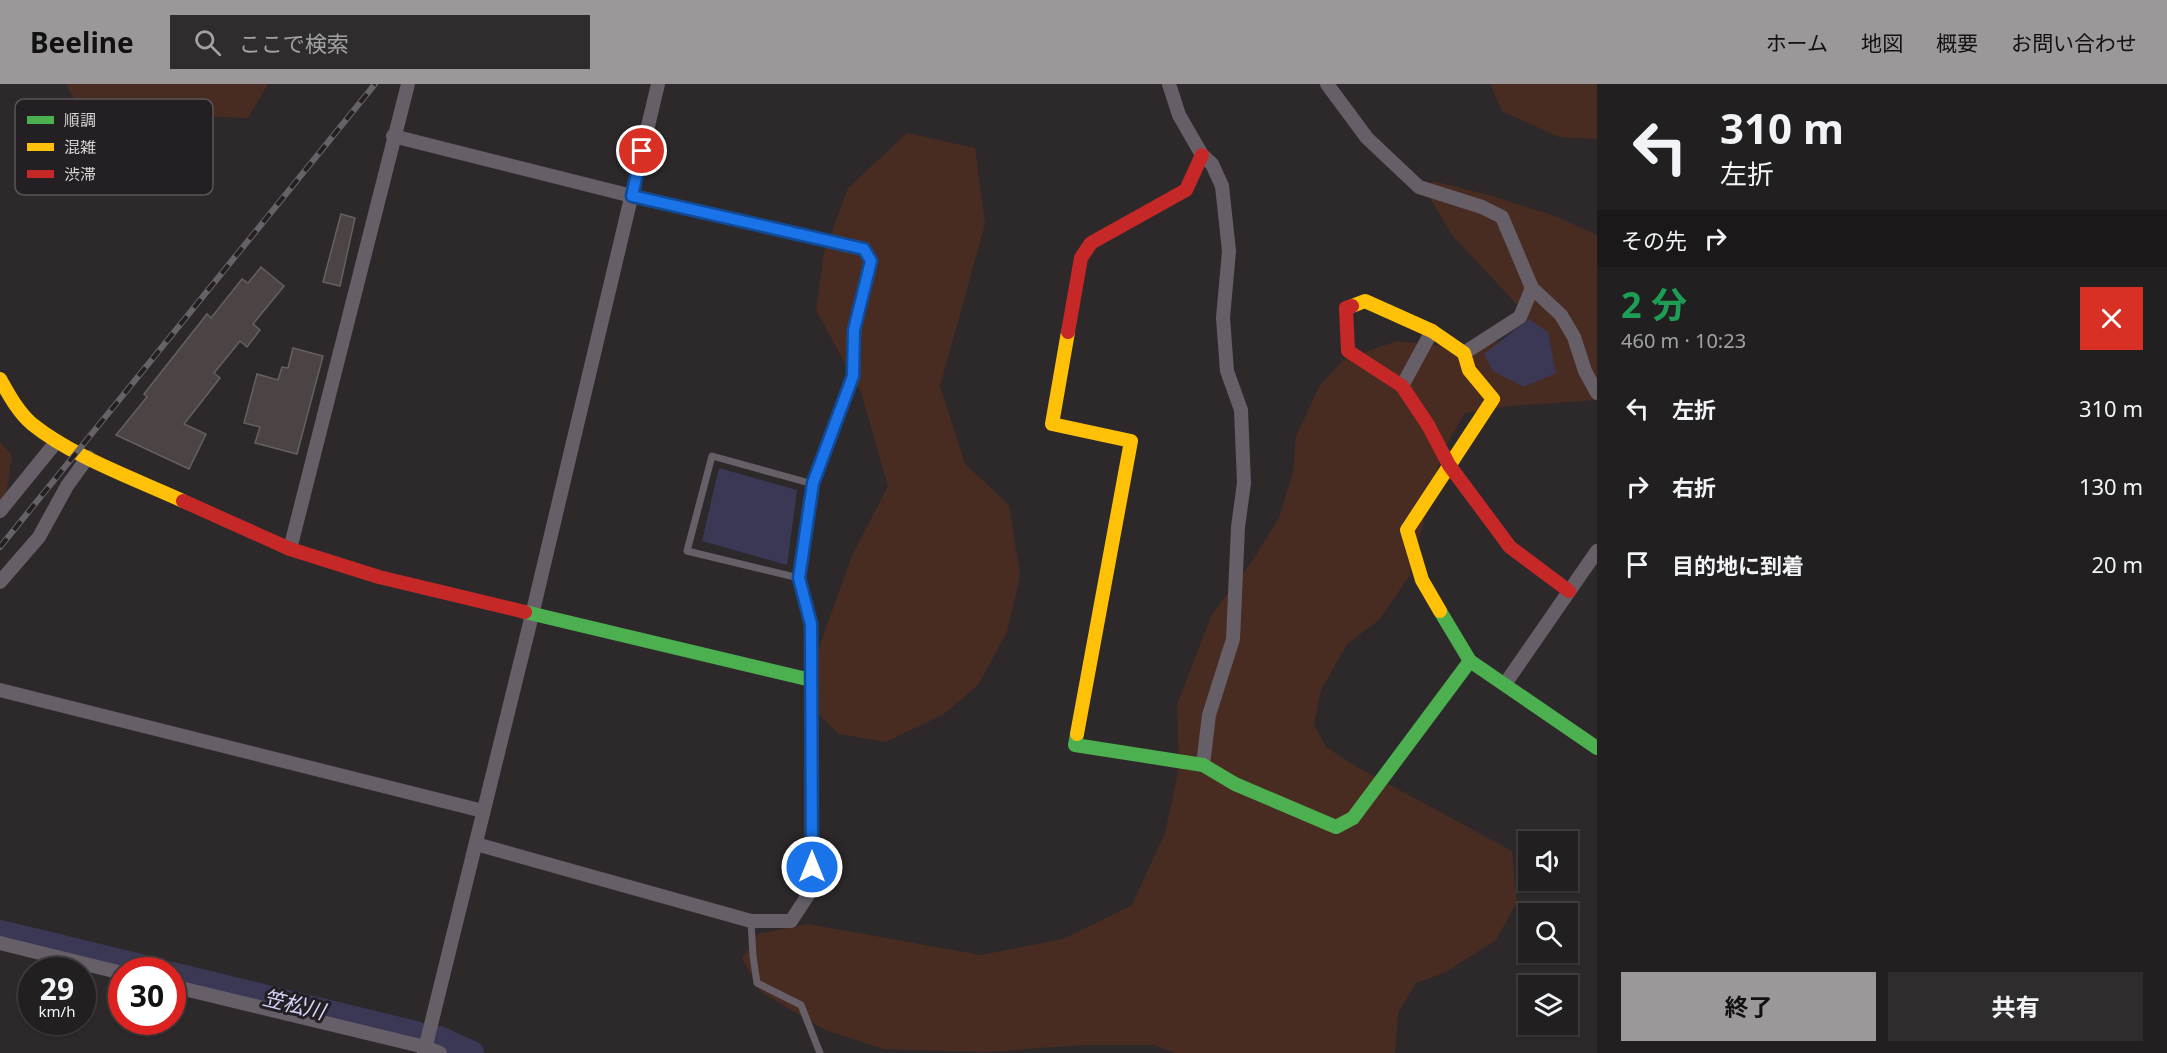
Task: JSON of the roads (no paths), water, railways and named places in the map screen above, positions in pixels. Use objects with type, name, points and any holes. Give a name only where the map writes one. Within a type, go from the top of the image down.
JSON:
[{"type":"street","points":[[290,549],[408,84]]},
{"type":"street","points":[[424,1050],[532,615],[658,84]]},
{"type":"street","points":[[1169,84],[1179,115],[1202,155],[1212,164],[1222,186],[1229,251],[1223,318],[1227,371],[1241,410],[1244,483],[1238,527],[1233,639],[1209,715],[1203,765]]},
{"type":"street","points":[[1327,84],[1367,138],[1419,187],[1482,207],[1502,217],[1532,288],[1561,315],[1574,337],[1586,371],[1597,393]]},
{"type":"street","points":[[393,136],[632,196],[864,249]]},
{"type":"street","points":[[1202,155],[1186,190],[1091,243],[1081,258],[1053,424],[1131,441],[1075,745],[1203,765],[1235,784],[1336,827],[1353,818],[1470,662]]},
{"type":"street","points":[[1464,353],[1520,317],[1532,288]]},
{"type":"street","points":[[1569,591],[1510,547],[1449,465],[1428,425],[1402,386],[1348,351],[1346,308],[1365,301],[1432,331],[1464,353],[1468,370],[1493,399],[1449,465],[1407,530],[1422,580],[1470,662],[1597,748]]},
{"type":"street","points":[[1402,386],[1432,331]]},
{"type":"street","points":[[0,379],[15,405],[31,423],[57,441],[290,549],[380,577],[811,680],[812,889],[791,921],[751,921],[476,844]]},
{"type":"street","points":[[0,511],[57,441]]},
{"type":"street","points":[[0,582],[39,537],[67,486],[88,457]]},
{"type":"street","points":[[1505,684],[1597,551]]},
{"type":"street","points":[[0,690],[483,811]]},
{"type":"street","points":[[0,943],[108,970]]},
{"type":"street","points":[[186,990],[440,1053]]},
{"type":"lane","points":[[811,680],[811,624],[799,578],[813,483],[853,376],[854,330],[871,261],[864,249]]},
{"type":"lane","points":[[799,578],[687,551],[711,456],[813,483]]},
{"type":"lane","points":[[751,921],[757,983],[801,1005],[819,1053]]},
{"type":"waterway","name":"笠松川","points":[[0,932],[108,958]]},
{"type":"waterway","name":"笠松川","points":[[186,977],[416,1033]]},
{"type":"waterway","name":"笠松川","points":[[439,1038],[472,1053]]},
{"type":"railway","points":[[0,547],[375,84]]}]
